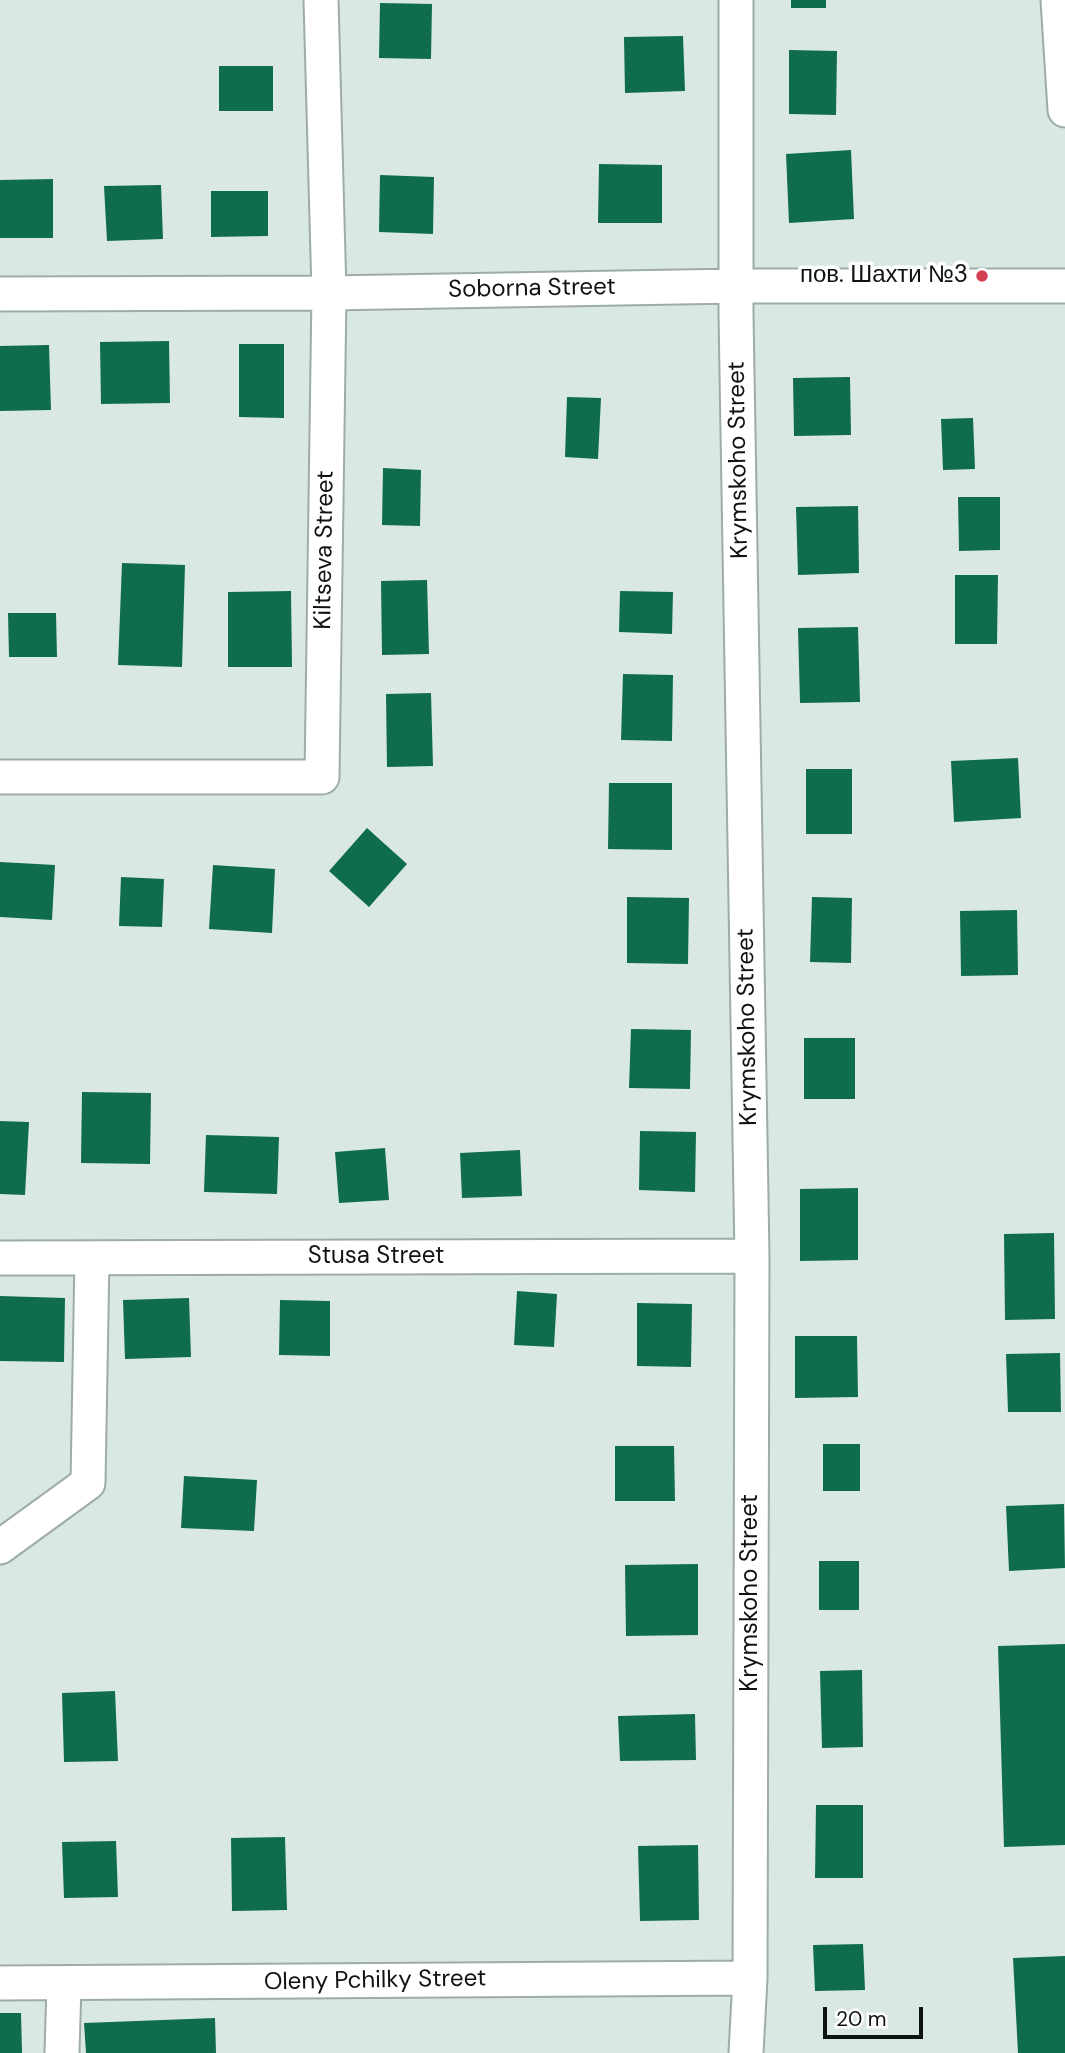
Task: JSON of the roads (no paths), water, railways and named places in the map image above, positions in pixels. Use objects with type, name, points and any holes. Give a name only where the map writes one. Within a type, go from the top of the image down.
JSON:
[{"type":"street","name":"Kiltseva Street","points":[[0,777],[322,777],[329,293],[321,0]]},
{"type":"street","name":"Krymskoho Street","points":[[736,0],[736,286],[752,1256],[750,1978],[747,2053]]},
{"type":"street","points":[[1058,0],[1065,110]]},
{"type":"street","name":"Soborna Street","points":[[0,294],[329,293],[736,286],[1065,286]]},
{"type":"street","name":"Stusa Street","points":[[0,1258],[752,1256]]},
{"type":"street","points":[[0,1547],[88,1483],[92,1258]]},
{"type":"street","name":"Oleny Pchilky Street","points":[[0,1983],[750,1978]]},
{"type":"street","points":[[62,2053],[64,1984]]},
{"type":"place","name":"пов. Шахти №3","points":[[982,276]]}]
